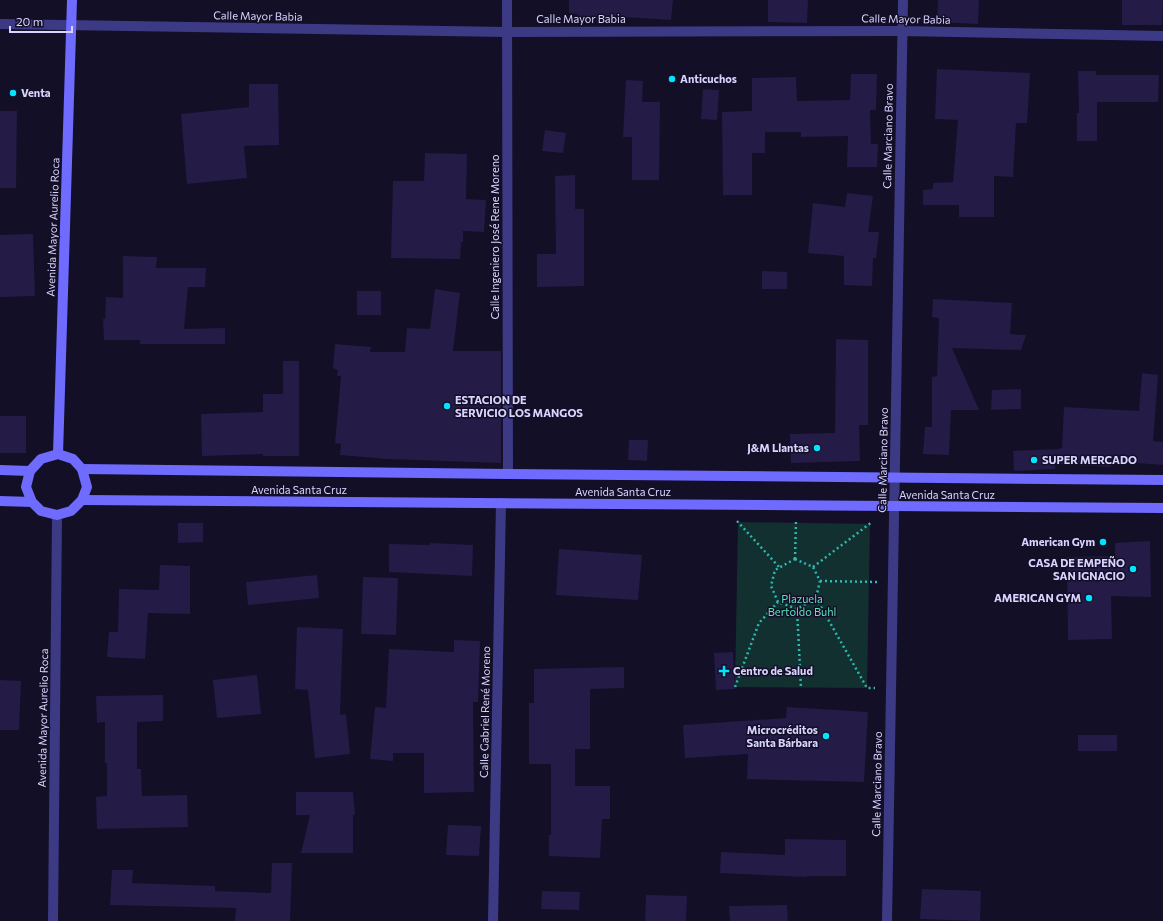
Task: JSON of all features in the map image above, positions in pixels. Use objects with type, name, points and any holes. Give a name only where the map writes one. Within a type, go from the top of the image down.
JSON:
[{"type":"main road","name":"Avenida Mayor Aurelio Roca","points":[[58,454],[72,0]]},
{"type":"main road","points":[[58,454],[73,459],[82,469],[87,487],[82,500],[71,511],[57,515],[42,511],[32,502],[26,487],[30,471],[40,459],[58,454]]},
{"type":"main road","name":"Avenida Santa Cruz","points":[[82,469],[1163,480]]},
{"type":"main road","points":[[0,470],[30,471]]},
{"type":"main road","name":"Avenida Santa Cruz","points":[[82,500],[1163,508]]},
{"type":"main road","points":[[0,501],[32,502]]},
{"type":"street","name":"Calle Ingeniero José Rene Moreno","points":[[507,0],[508,474]]},
{"type":"street","name":"Calle Marciano Bravo","points":[[887,921],[903,0]]},
{"type":"street","name":"Calle Mayor Babia","points":[[0,24],[507,32],[902,31],[1163,36]]},
{"type":"street","name":"Calle Gabriel René Moreno","points":[[493,921],[501,503]]},
{"type":"street","name":"Avenida Mayor Aurelio Roca","points":[[53,921],[57,515]]},
{"type":"path","points":[[721,505],[780,568]]},
{"type":"path","points":[[795,559],[798,506]]},
{"type":"path","points":[[813,567],[894,506]]},
{"type":"path","points":[[795,559],[775,570],[771,586],[778,602],[797,609]]},
{"type":"path","points":[[795,559],[813,567],[820,581],[816,598],[867,688],[891,688]]},
{"type":"path","points":[[820,581],[893,582]]},
{"type":"path","points":[[797,609],[816,598]]},
{"type":"path","points":[[735,687],[759,623],[778,602]]},
{"type":"path","points":[[797,609],[801,688]]},
{"type":"green space","name":"Plazuela Bertoldo Buhl","points":[[738,522],[870,524],[867,688],[735,687]]},
{"type":"building","points":[[569,0],[673,0],[671,20],[608,16],[608,19],[578,18],[578,14],[569,13]]},
{"type":"building","points":[[768,0],[808,0],[807,23],[768,22]]},
{"type":"building","points":[[938,0],[979,0],[978,24],[937,22]]},
{"type":"building","points":[[1122,0],[1163,0],[1162,25],[1122,25]]},
{"type":"building","points":[[937,69],[1030,73],[1027,123],[1016,123],[1013,177],[994,176],[994,217],[959,217],[959,205],[923,205],[923,190],[933,189],[933,183],[953,182],[958,120],[935,119]]},
{"type":"building","points":[[1078,71],[1096,71],[1096,75],[1159,75],[1158,102],[1097,102],[1097,141],[1077,141],[1077,113],[1079,113]]},
{"type":"building","points":[[851,74],[877,74],[876,110],[870,110],[871,144],[878,144],[877,167],[847,167],[848,136],[801,137],[801,132],[765,132],[765,153],[752,153],[752,195],[723,195],[722,112],[752,111],[752,78],[796,77],[797,101],[850,100]]},
{"type":"building","points":[[626,80],[643,81],[642,102],[660,102],[659,180],[632,180],[632,137],[623,137]]},
{"type":"building","points":[[249,84],[278,84],[279,145],[244,146],[247,178],[187,184],[181,114],[249,107]]},
{"type":"building","points":[[703,89],[719,90],[717,120],[701,119]]},
{"type":"building","points":[[0,111],[17,111],[16,188],[0,188]]},
{"type":"building","points":[[545,130],[566,133],[563,153],[542,151]]},
{"type":"building","points":[[425,153],[467,154],[466,199],[486,200],[484,232],[463,231],[460,259],[391,258],[393,181],[424,181]]},
{"type":"building","points":[[575,175],[575,209],[584,209],[584,286],[537,287],[537,254],[556,254],[555,176]]},
{"type":"building","points":[[847,193],[873,196],[868,232],[879,232],[876,258],[873,258],[872,286],[844,285],[844,256],[808,253],[813,203],[845,207]]},
{"type":"building","points":[[33,234],[35,296],[0,297],[0,235]]},
{"type":"building","points":[[123,256],[157,257],[156,268],[206,268],[205,287],[188,287],[184,329],[225,328],[225,344],[140,344],[140,340],[104,340],[103,319],[105,319],[106,297],[123,298]]},
{"type":"building","points":[[762,271],[787,272],[787,289],[762,289]]},
{"type":"building","name":"ESTACION DE SERVICIO LOS MANGOS","points":[[435,289],[460,293],[453,351],[501,351],[501,463],[387,459],[340,455],[341,444],[335,443],[341,376],[337,376],[338,370],[333,368],[335,344],[371,347],[370,352],[405,352],[407,328],[430,329]]},
{"type":"building","points":[[357,291],[381,291],[381,315],[357,315]]},
{"type":"building","points":[[933,299],[1012,303],[1010,334],[1026,335],[1021,350],[952,348],[979,410],[951,410],[949,455],[923,454],[925,427],[932,427],[932,377],[937,376],[939,318],[932,317]]},
{"type":"building","points":[[836,339],[868,340],[868,425],[859,425],[860,461],[791,463],[790,434],[835,433]]},
{"type":"building","points":[[283,361],[299,361],[299,456],[263,456],[263,454],[202,456],[201,414],[263,412],[263,394],[283,394]]},
{"type":"building","points":[[1142,373],[1158,375],[1153,441],[1163,442],[1163,465],[1111,461],[1111,467],[1055,464],[1055,469],[1014,471],[1013,451],[1062,448],[1064,407],[1139,411]]},
{"type":"building","points":[[1021,389],[1021,409],[991,410],[992,390]]},
{"type":"building","points":[[0,416],[26,416],[26,453],[0,453]]},
{"type":"building","points":[[629,440],[648,440],[647,461],[628,460]]},
{"type":"building","points":[[178,523],[203,523],[203,542],[178,543]]},
{"type":"building","name":"AMERICAN GYM","points":[[1150,541],[1151,597],[1111,596],[1112,639],[1068,640],[1067,557],[1115,556],[1115,543]]},
{"type":"building","points":[[430,543],[473,545],[472,576],[389,572],[389,544],[430,545]]},
{"type":"building","points":[[559,549],[642,555],[638,600],[556,595]]},
{"type":"building","points":[[160,565],[190,566],[190,614],[148,613],[145,659],[107,657],[109,632],[118,632],[119,589],[159,590]]},
{"type":"building","points":[[317,575],[319,598],[248,605],[246,582]]},
{"type":"building","points":[[363,577],[398,578],[396,635],[361,634]]},
{"type":"building","points":[[297,627],[343,629],[340,715],[346,714],[350,754],[315,758],[308,690],[295,689]]},
{"type":"building","points":[[454,640],[480,641],[478,702],[473,702],[474,792],[424,793],[424,753],[393,753],[393,761],[370,759],[375,707],[386,708],[389,649],[454,652]]},
{"type":"building","name":"Centro de Salud","points":[[733,652],[735,689],[716,690],[714,653]]},
{"type":"building","points":[[624,667],[624,688],[590,689],[590,749],[575,749],[575,786],[610,786],[610,819],[602,819],[600,858],[549,856],[549,835],[551,835],[551,764],[529,764],[529,703],[534,703],[534,669]]},
{"type":"building","points":[[257,675],[261,714],[217,718],[213,680]]},
{"type":"building","points":[[0,680],[21,681],[19,730],[0,730]]},
{"type":"building","points":[[163,695],[163,721],[137,722],[137,769],[141,769],[142,796],[187,795],[188,827],[97,829],[96,797],[107,796],[107,763],[105,763],[105,722],[97,723],[96,696]]},
{"type":"building","points":[[787,707],[868,712],[864,782],[747,779],[748,754],[685,758],[683,725],[786,718]]},
{"type":"building","points":[[1078,735],[1117,735],[1117,751],[1078,751]]},
{"type":"building","points":[[296,792],[353,792],[355,815],[353,815],[353,853],[301,853],[310,815],[296,815]]},
{"type":"building","points":[[448,825],[481,826],[479,856],[446,855]]},
{"type":"building","points":[[785,839],[846,840],[846,876],[807,877],[720,873],[721,852],[785,855]]},
{"type":"building","points":[[272,863],[292,863],[290,921],[235,921],[236,908],[110,905],[112,870],[133,870],[132,883],[215,886],[215,891],[271,893]]},
{"type":"building","points":[[922,889],[981,891],[980,921],[920,919]]},
{"type":"building","points":[[542,891],[580,892],[579,910],[541,909]]},
{"type":"building","points":[[646,895],[687,896],[686,921],[645,921]]},
{"type":"building","points":[[787,905],[788,921],[730,921],[729,906]]},
{"type":"place","name":"Anticuchos","points":[[672,79]]},
{"type":"place","name":"Venta","points":[[13,93]]},
{"type":"place","name":"ESTACION DE SERVICIO LOS MANGOS","points":[[447,406]]},
{"type":"place","name":"J&M Llantas","points":[[817,448]]},
{"type":"place","name":"SUPER MERCADO","points":[[1034,460]]},
{"type":"place","name":"American Gym","points":[[1103,542]]},
{"type":"place","name":"CASA DE EMPEÑO SAN IGNACIO","points":[[1133,569]]},
{"type":"place","name":"AMERICAN GYM","points":[[1089,598]]},
{"type":"place","name":"Centro de Salud","points":[[724,671]]},
{"type":"place","name":"Microcréditos Santa Bárbara","points":[[826,736]]}]
